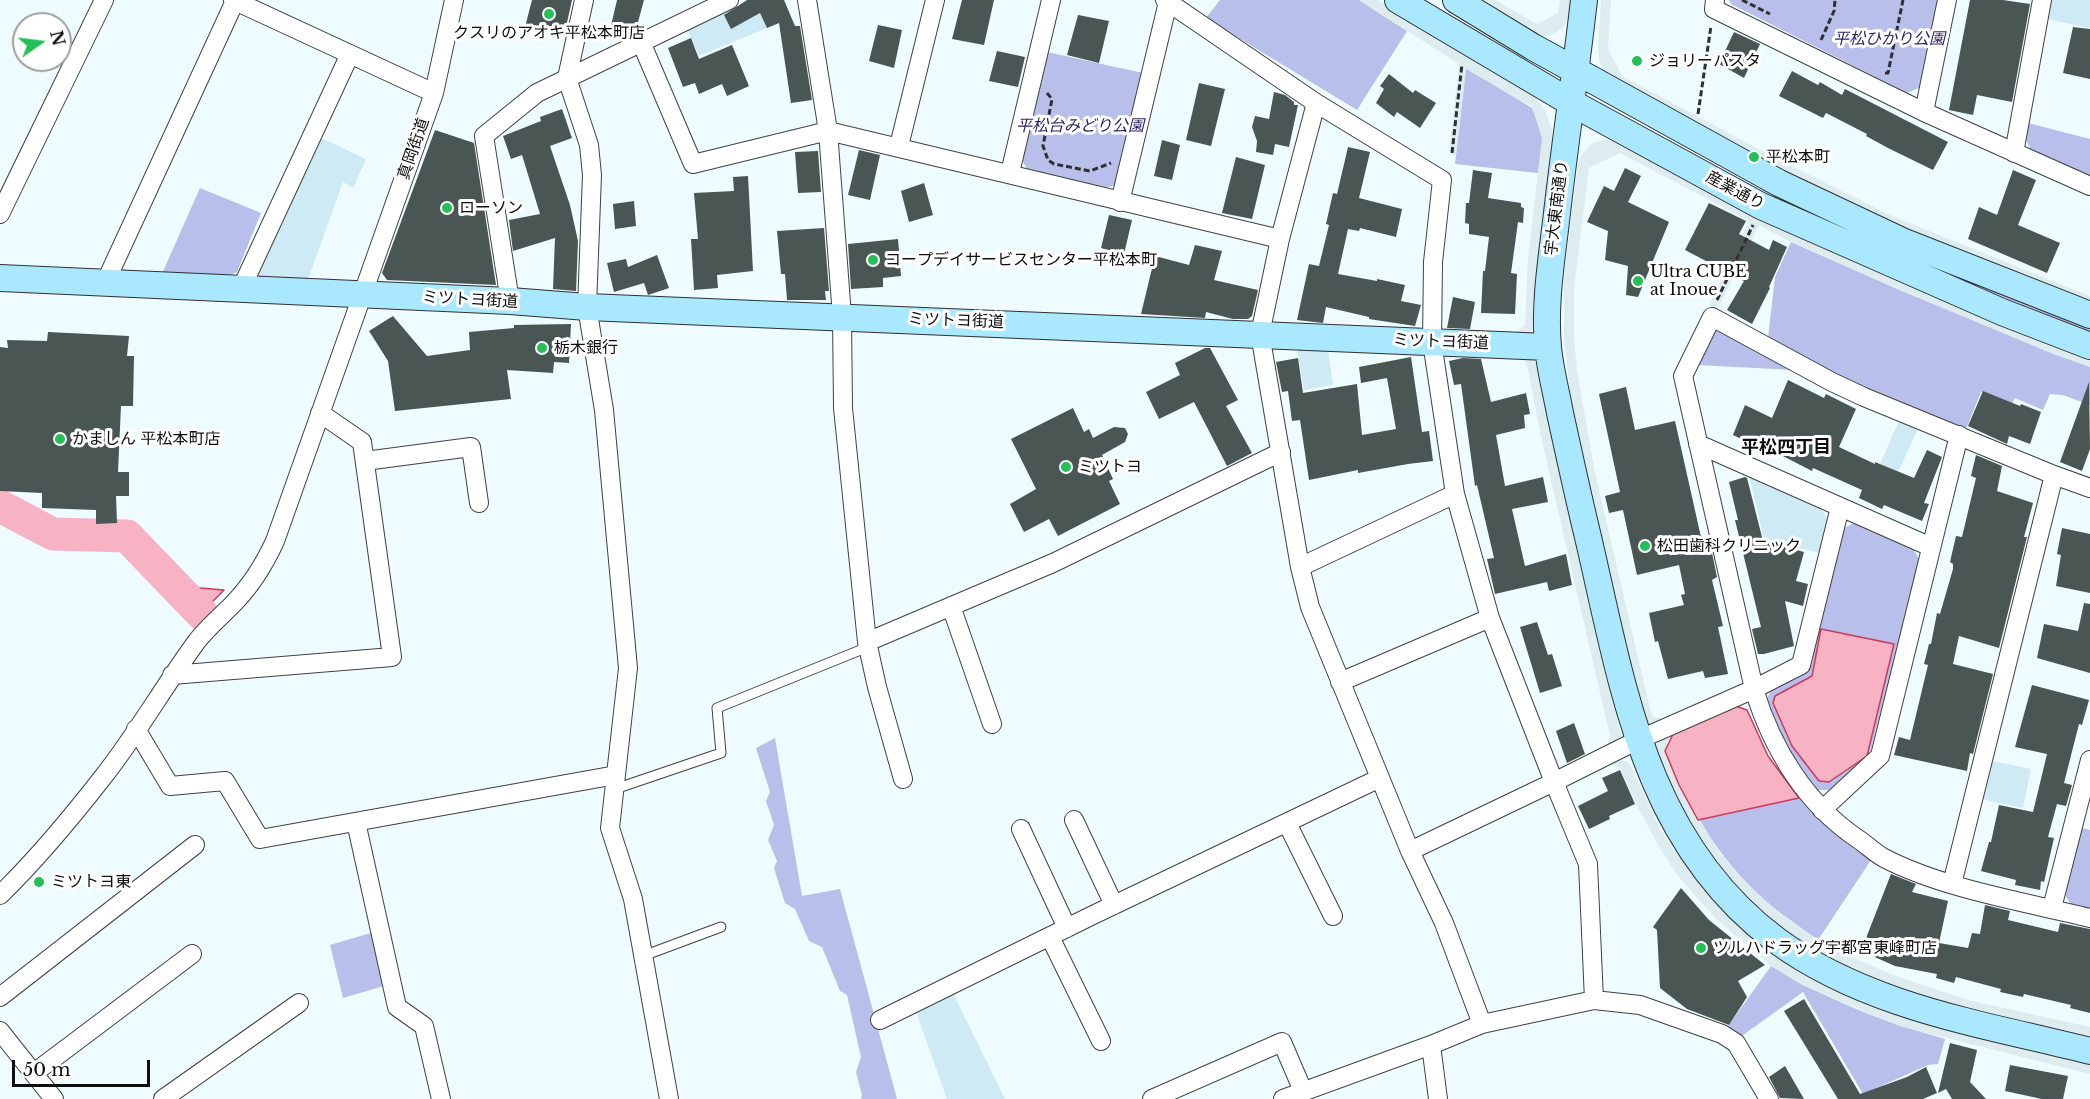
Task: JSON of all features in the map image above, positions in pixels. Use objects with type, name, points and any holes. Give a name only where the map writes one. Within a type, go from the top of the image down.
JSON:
[{"type":"street","points":[[0,214],[104,0]]},
{"type":"street","points":[[105,283],[234,0],[434,93]]},
{"type":"street","name":"真岡街道","points":[[0,895],[25,871],[104,776],[201,635],[234,604],[266,561],[434,93],[454,0]]},
{"type":"street","points":[[584,0],[567,78],[589,145],[592,175],[587,307],[604,410],[628,668],[610,828],[633,899],[669,1099]]},
{"type":"street","points":[[510,301],[484,136],[537,93],[729,0]]},
{"type":"street","points":[[807,0],[828,131],[842,316],[843,408],[868,644],[877,687],[903,779]]},
{"type":"street","points":[[899,146],[935,0]]},
{"type":"street","points":[[1010,173],[1051,0]]},
{"type":"street","name":"産業通り","points":[[1398,0],[1570,102],[1763,207],[2002,312],[2090,346]]},
{"type":"street","name":"産業通り","points":[[1456,0],[1533,47],[1779,183],[1902,242],[2090,315]]},
{"type":"street","name":"宇大東南通り","points":[[1584,0],[1550,268],[1548,347],[1576,484],[1638,740],[1662,798],[1683,838],[1706,872],[1736,908],[1816,967],[1889,999],[2090,1051]]},
{"type":"street","points":[[1924,112],[1947,0]]},
{"type":"street","points":[[2014,153],[2042,0]]},
{"type":"street","points":[[1120,202],[1166,1],[1316,103],[1442,180],[1433,262],[1432,342],[1455,494],[1490,618],[1588,864],[1594,1000]]},
{"type":"street","points":[[1714,2],[1714,9],[1924,112],[2090,186]]},
{"type":"street","points":[[641,42],[693,164],[828,131],[899,146],[1120,202],[1280,239]]},
{"type":"street","points":[[241,289],[350,54]]},
{"type":"street","points":[[1316,103],[1280,239],[1260,334],[1300,567],[1310,607],[1410,851],[1444,923],[1482,1023]]},
{"type":"street","name":"ミツトヨ街道","points":[[0,278],[510,301],[587,307],[1548,347]]},
{"type":"street","points":[[2090,488],[1832,382],[1712,317],[1683,376],[1754,689],[1772,737],[1788,766],[1822,810],[1844,830],[1882,857],[1917,873],[1952,884],[2090,918]]},
{"type":"street","points":[[172,675],[392,657],[362,442],[320,413]]},
{"type":"street","points":[[1822,810],[1880,756],[1959,435]]},
{"type":"street","points":[[1698,444],[1931,547]]},
{"type":"street","points":[[365,461],[471,447],[479,503]]},
{"type":"street","points":[[868,644],[1053,563],[1281,452]]},
{"type":"street","points":[[1952,884],[2054,475]]},
{"type":"street","points":[[1300,567],[1455,494]]},
{"type":"street","points":[[1410,851],[1638,740],[1801,666],[1840,507]]},
{"type":"street","points":[[951,606],[992,724]]},
{"type":"street","points":[[1340,682],[1490,618]]},
{"type":"street","points":[[136,729],[170,786],[225,781],[260,839],[615,782]]},
{"type":"street","points":[[2052,909],[2090,760]]},
{"type":"street","points":[[880,1020],[1380,778]]},
{"type":"street","points":[[1074,820],[1114,905]]},
{"type":"street","points":[[356,822],[398,1007],[424,1026],[441,1099]]},
{"type":"street","points":[[1287,823],[1333,916]]},
{"type":"street","points":[[1021,829],[1067,928]]},
{"type":"street","points":[[0,997],[195,845]]},
{"type":"street","points":[[1050,937],[1101,1041]]},
{"type":"street","points":[[34,1073],[192,954]]},
{"type":"street","points":[[1283,1099],[1431,1045],[1482,1023],[1594,1000],[1640,1005],[1722,1034],[1736,1043],[1769,1099]]},
{"type":"street","points":[[163,1099],[299,1003]]},
{"type":"street","points":[[0,1031],[54,1099]]},
{"type":"street","points":[[1152,1099],[1282,1042],[1303,1091]]},
{"type":"street","points":[[1431,1045],[1438,1099]]},
{"type":"lane","points":[[615,782],[721,753],[717,708],[868,644]]},
{"type":"lane","points":[[643,956],[721,927]]},
{"type":"path","points":[[1742,0],[1772,15]]},
{"type":"path","points":[[1812,57],[1834,11],[1835,0]]},
{"type":"path","points":[[1876,68],[1888,73],[1903,0]]},
{"type":"path","points":[[1696,122],[1714,2]]},
{"type":"path","points":[[1821,40],[1830,45]]},
{"type":"path","points":[[1452,153],[1463,60]]},
{"type":"path","points":[[1030,89],[1048,93],[1052,99],[1042,146],[1048,160],[1054,164],[1090,171],[1108,165],[1115,159],[1130,162]]},
{"type":"path","points":[[1712,317],[1711,310],[1756,218]]},
{"type":"shaded area","points":[[754,0],[767,28],[699,56],[687,29]]},
{"type":"shaded area","points":[[1359,0],[1378,0],[1534,96],[1545,110],[1552,131],[1552,148],[1539,247],[1535,326],[1527,335],[1513,336],[1525,324],[1528,258],[1542,138],[1532,107],[1466,69],[1456,155],[1449,151],[1459,64]]},
{"type":"shaded area","points":[[1471,0],[1495,0],[1537,24],[1558,13],[1560,0],[1571,0],[1569,16],[1564,26],[1553,35],[1540,37]]},
{"type":"shaded area","points":[[1601,0],[1611,0],[1608,49],[1622,76],[1785,163],[1890,215],[2090,296],[2090,305],[1887,222],[1794,178],[1604,72],[1599,60],[1598,47]]},
{"type":"shaded area","points":[[2051,0],[2090,0],[2090,28],[2047,19]]},
{"type":"shaded area","points":[[319,137],[366,159],[353,188],[343,182],[307,282],[262,280],[256,268]]},
{"type":"shaded area","points":[[1604,139],[1613,141],[1788,229],[2090,357],[2090,367],[2053,354],[1902,291],[1791,242],[1759,225],[1717,310],[1709,305],[1749,221],[1620,153],[1589,168],[1574,288],[1574,339],[1577,370],[1595,473],[1652,716],[1664,720],[1648,726],[1642,718],[1584,466],[1570,392],[1564,339],[1564,276],[1578,165],[1580,157],[1591,144]]},
{"type":"shaded area","points":[[1297,348],[1328,349],[1333,385],[1304,390]]},
{"type":"shaded area","points":[[1519,356],[1531,358],[1537,365],[1553,444],[1621,735],[1620,740],[1606,750],[1610,736],[1540,432],[1527,364]]},
{"type":"shaded area","points":[[1899,421],[1918,429],[1898,472],[1880,464]]},
{"type":"shaded area","points":[[1749,476],[1820,507],[1828,521],[1819,553],[1764,539]]},
{"type":"shaded area","points":[[177,586],[224,590],[203,611]]},
{"type":"shaded area","points":[[1821,629],[1894,644],[1867,756],[1829,782],[1819,781],[1792,746],[1773,703],[1775,696],[1812,676]]},
{"type":"shaded area","points":[[1736,706],[1747,710],[1768,756],[1799,798],[1698,820],[1679,785],[1665,751],[1673,734]]},
{"type":"shaded area","points":[[1669,737],[1665,751],[1679,785],[1718,850],[1747,884],[1779,913],[1818,940],[1901,978],[1972,1001],[2090,1027],[2090,1037],[1933,999],[1884,984],[1820,953],[1784,930],[1742,893],[1711,858],[1679,808],[1655,747],[1660,741]]},
{"type":"shaded area","points":[[1621,760],[1628,762],[1670,845],[1700,884],[1722,910],[1746,932],[1795,969],[1826,987],[1900,1016],[2090,1065],[2090,1074],[1899,1026],[1802,985],[1771,966],[1715,918],[1677,875],[1638,808],[1620,768],[1610,764]]},
{"type":"shaded area","points":[[1992,761],[2031,769],[2023,808],[1982,799]]},
{"type":"shaded area","points":[[952,991],[1005,1099],[947,1099],[915,1009]]},
{"type":"green space","points":[[1220,0],[1359,0],[1407,31],[1357,110],[1206,18]]},
{"type":"green space","name":"平松ひかり公園","points":[[1729,0],[1939,0],[1923,86],[1907,93],[1731,4]]},
{"type":"green space","name":"平松台みどり公園","points":[[1047,52],[1143,73],[1118,185],[1104,188],[1027,169],[1021,158]]},
{"type":"green space","points":[[1466,68],[1532,108],[1543,135],[1538,173],[1455,164]]},
{"type":"green space","points":[[2028,123],[2090,139],[2090,175],[2087,176],[2031,150],[2026,140]]},
{"type":"green space","points":[[1714,158],[1830,220],[1968,281],[2090,329],[2090,336],[1782,203]]},
{"type":"green space","points":[[200,188],[261,213],[237,272],[226,277],[161,276]]},
{"type":"green space","points":[[1791,242],[1902,291],[2090,367],[2090,405],[2063,395],[2050,394],[2043,410],[2015,398],[2012,404],[1981,392],[1966,429],[1830,374],[1768,338],[1775,277]]},
{"type":"green space","points":[[1718,330],[1794,370],[1697,365],[1713,332]]},
{"type":"green space","points":[[1855,523],[1913,548],[1920,561],[1871,749],[1867,756],[1830,790],[1818,790],[1788,746],[1767,698],[1772,689],[1807,672],[1841,529]]},
{"type":"green space","points":[[775,738],[802,896],[840,889],[897,1099],[861,1099],[856,1072],[861,1057],[847,995],[840,991],[822,947],[809,941],[795,909],[785,903],[774,868],[777,861],[768,840],[774,825],[766,801],[770,792],[756,748]]},
{"type":"green space","points":[[1799,798],[1824,824],[1871,860],[1818,940],[1780,913],[1739,875],[1698,820]]},
{"type":"green space","points":[[2082,828],[2090,830],[2090,910],[2072,906],[2065,895]]},
{"type":"green space","points":[[374,932],[387,985],[343,998],[330,945]]},
{"type":"green space","points":[[1771,966],[1812,989],[1855,1008],[1945,1039],[1938,1064],[1928,1065],[1863,1094],[1803,992],[1739,1038],[1726,1029]]},
{"type":"building","name":"クスリのアオキ平松本町店","points":[[532,0],[572,0],[564,36],[525,27]]},
{"type":"building","points":[[617,0],[644,0],[635,33],[610,30]]},
{"type":"building","points":[[747,0],[784,0],[795,26],[800,26],[812,100],[791,103],[779,23],[767,28],[760,13],[731,29],[724,15]]},
{"type":"building","points":[[962,0],[994,0],[984,45],[952,39]]},
{"type":"building","points":[[1970,0],[2003,0],[2030,4],[2012,102],[1977,95],[1973,115],[1949,110]]},
{"type":"building","points":[[1078,15],[1109,21],[1099,63],[1067,55]]},
{"type":"building","points":[[878,25],[902,30],[894,68],[869,61]]},
{"type":"building","points":[[2073,27],[2090,29],[2090,79],[2063,73]]},
{"type":"building","points":[[1734,32],[1760,44],[1744,78],[1719,64]]},
{"type":"building","points":[[691,38],[699,59],[732,45],[749,86],[727,96],[722,84],[699,94],[695,83],[683,87],[668,48]]},
{"type":"building","points":[[997,51],[1025,57],[1018,87],[989,81]]},
{"type":"building","points":[[1792,71],[1818,85],[1820,82],[1842,95],[1845,89],[1948,142],[1933,170],[1826,113],[1823,118],[1779,96]]},
{"type":"building","points":[[1389,74],[1413,93],[1415,90],[1436,103],[1420,128],[1397,112],[1394,117],[1376,103],[1384,89],[1380,86]]},
{"type":"building","points":[[1199,83],[1225,89],[1211,146],[1186,140]]},
{"type":"building","points":[[1274,92],[1285,95],[1294,102],[1294,105],[1298,105],[1289,147],[1275,144],[1273,155],[1256,152],[1257,141],[1252,127],[1255,116],[1269,119]]},
{"type":"building","points":[[562,109],[572,138],[550,146],[570,205],[578,241],[576,291],[553,289],[555,238],[513,251],[509,220],[540,214],[522,155],[511,159],[503,136],[541,121],[540,117]]},
{"type":"building","name":"ローソン","points":[[435,130],[474,143],[496,285],[387,280],[382,273]]},
{"type":"building","points":[[1162,140],[1180,145],[1172,180],[1154,176]]},
{"type":"building","points":[[1348,147],[1370,152],[1359,198],[1402,209],[1396,237],[1360,228],[1359,231],[1348,229],[1338,274],[1405,285],[1401,301],[1421,305],[1415,326],[1369,319],[1369,317],[1326,307],[1323,323],[1297,320],[1309,264],[1319,266],[1329,225],[1326,224],[1333,193],[1337,194]]},
{"type":"building","points":[[859,150],[880,155],[870,200],[848,195]]},
{"type":"building","points":[[818,151],[821,192],[798,193],[795,152]]},
{"type":"building","points":[[1236,157],[1265,165],[1252,219],[1222,213]]},
{"type":"building","points":[[1625,168],[1641,176],[1628,202],[1669,222],[1638,297],[1626,295],[1628,266],[1605,260],[1608,231],[1587,222],[1604,186],[1614,191]]},
{"type":"building","points":[[1473,170],[1492,173],[1488,198],[1521,203],[1521,207],[1524,208],[1523,223],[1518,222],[1511,273],[1517,274],[1515,314],[1481,313],[1483,271],[1485,271],[1489,237],[1469,234],[1469,224],[1465,223],[1466,203],[1469,203]]},
{"type":"building","points":[[2013,170],[2036,180],[2018,225],[2060,243],[2047,273],[1968,239],[1979,207],[1997,215]]},
{"type":"building","points":[[748,176],[753,271],[717,275],[718,288],[694,290],[691,239],[698,239],[694,193],[734,191],[733,177]]},
{"type":"building","points":[[924,183],[933,215],[909,222],[901,191]]},
{"type":"building","points":[[634,201],[636,226],[615,229],[613,204]]},
{"type":"building","points":[[1709,203],[1746,221],[1739,234],[1769,250],[1773,240],[1787,247],[1752,324],[1727,310],[1744,281],[1685,250]]},
{"type":"building","points":[[1109,215],[1132,220],[1124,254],[1101,248]]},
{"type":"building","points":[[824,228],[829,291],[825,291],[826,300],[787,300],[785,274],[781,274],[777,231]]},
{"type":"building","name":"コープデイサービスセンター平松本町","points":[[898,239],[901,276],[883,278],[883,287],[851,289],[848,244]]},
{"type":"building","points":[[1195,245],[1222,251],[1214,280],[1258,290],[1252,316],[1248,319],[1233,319],[1206,312],[1205,318],[1141,314],[1155,256],[1189,265]]},
{"type":"building","points":[[657,255],[669,288],[648,295],[644,283],[614,292],[607,263],[626,259],[628,267]]},
{"type":"building","points":[[1453,297],[1475,302],[1470,329],[1447,328]]},
{"type":"building","points":[[393,316],[427,356],[470,350],[469,332],[514,328],[514,325],[571,324],[569,363],[554,362],[553,373],[507,370],[511,399],[395,411],[388,361],[369,331]]},
{"type":"building","name":"かましん 平松本町店","points":[[48,332],[129,336],[127,356],[134,356],[133,406],[121,406],[118,472],[129,472],[129,496],[116,496],[117,523],[96,524],[96,510],[42,508],[42,493],[0,491],[0,347],[8,348],[7,340],[47,341]]},
{"type":"building","name":"ミツトヨ","points":[[1205,348],[1210,348],[1238,400],[1226,406],[1252,453],[1227,466],[1194,402],[1159,419],[1146,392],[1180,375],[1175,363]]},
{"type":"building","points":[[1411,357],[1422,432],[1429,431],[1433,461],[1358,473],[1358,470],[1309,480],[1300,420],[1292,421],[1288,391],[1282,392],[1276,362],[1298,358],[1303,393],[1357,384],[1362,435],[1396,429],[1387,378],[1361,383],[1359,367]]},
{"type":"building","points":[[1463,358],[1481,359],[1491,402],[1526,393],[1530,414],[1524,415],[1525,428],[1496,435],[1505,486],[1543,477],[1548,502],[1512,509],[1525,566],[1566,554],[1572,585],[1549,591],[1547,582],[1495,594],[1487,559],[1494,558],[1477,485],[1475,486],[1461,384],[1454,385],[1449,361]]},
{"type":"building","points":[[1788,380],[1824,398],[1826,394],[1856,409],[1839,447],[1875,464],[1875,462],[1914,478],[1927,450],[1942,457],[1924,503],[1929,504],[1922,521],[1884,505],[1882,509],[1859,498],[1862,490],[1813,468],[1812,471],[1777,453],[1771,453],[1733,435],[1745,405],[1772,418]]},
{"type":"building","points":[[2089,382],[2090,449],[2082,471],[2060,462]]},
{"type":"building","points":[[1626,387],[1635,430],[1675,421],[1705,555],[1712,553],[1717,577],[1712,580],[1723,626],[1718,627],[1728,674],[1705,678],[1703,671],[1668,679],[1658,641],[1655,642],[1649,613],[1684,605],[1681,595],[1685,594],[1679,565],[1637,575],[1623,510],[1609,513],[1605,496],[1620,492],[1599,394]]},
{"type":"building","points":[[1983,391],[2041,412],[2030,444],[2009,436],[2007,444],[1968,426]]},
{"type":"building","name":"ミツトヨ","points":[[1073,408],[1084,432],[1089,429],[1093,438],[1114,427],[1125,428],[1128,434],[1125,442],[1102,455],[1113,479],[1109,481],[1120,504],[1058,536],[1049,519],[1024,532],[1010,504],[1036,489],[1011,439]]},
{"type":"building","points":[[1976,455],[2002,466],[1997,491],[2033,503],[2024,537],[2027,537],[1999,648],[1959,636],[1953,664],[1993,674],[1967,771],[1894,755],[1899,737],[1910,740],[1928,665],[1924,664],[1929,644],[1931,644],[1937,613],[1940,614],[1953,569],[1953,564],[1950,562],[1956,536],[1962,537],[1976,478],[1971,476]]},
{"type":"building","points":[[1745,477],[1763,541],[1804,552],[1796,581],[1808,584],[1803,606],[1785,601],[1794,646],[1764,654],[1758,654],[1752,629],[1761,627],[1735,520],[1738,520],[1729,482]]},
{"type":"building","points":[[2062,528],[2090,534],[2090,593],[2056,586],[2061,555],[2057,554]]},
{"type":"building","points":[[2084,603],[2090,604],[2090,673],[2037,658],[2044,624],[2078,631]]},
{"type":"building","points":[[1537,622],[1548,655],[1552,654],[1562,686],[1540,693],[1520,627]]},
{"type":"building","points":[[2032,685],[2089,700],[2082,725],[2079,724],[2064,783],[2072,785],[2066,806],[2057,804],[2048,837],[2054,838],[2040,890],[2015,885],[2016,880],[1981,871],[1989,842],[1991,842],[1999,805],[2033,812],[2047,754],[2015,747]]},
{"type":"building","points":[[1574,723],[1585,754],[1567,763],[1556,731]]},
{"type":"building","points":[[1620,770],[1635,804],[1609,816],[1610,819],[1589,829],[1578,806],[1608,791],[1602,778]]},
{"type":"building","points":[[1891,874],[1916,884],[1912,892],[1948,901],[1939,943],[1968,948],[1972,933],[1980,934],[1985,905],[2010,911],[2008,920],[2058,932],[2060,923],[2090,929],[2090,1013],[2070,1008],[2071,1005],[2024,994],[2023,997],[2000,992],[2001,989],[1956,977],[1954,983],[1936,978],[1937,974],[1895,966],[1861,951]]},
{"type":"building","name":"ツルハドラッグ宇都宮東峰町店","points":[[1681,888],[1709,920],[1765,965],[1738,981],[1747,997],[1729,1025],[1687,1009],[1660,988],[1657,930],[1653,927]]},
{"type":"building","points":[[1804,999],[1860,1094],[1907,1077],[1926,1067],[1937,1093],[1923,1099],[1838,1099],[1784,1011]]},
{"type":"building","points":[[1950,1043],[1977,1050],[1970,1082],[1986,1099],[1952,1099],[1946,1089],[1938,1093]]},
{"type":"building","points":[[2010,1065],[2068,1076],[2063,1099],[2042,1099],[2005,1091]]},
{"type":"building","points":[[1785,1066],[1804,1099],[1780,1098],[1769,1077]]},
{"type":"waterway","points":[[0,506],[53,534],[127,536],[202,614]]},
{"type":"place","name":"クスリのアオキ平松本町店","points":[[549,14]]},
{"type":"place","name":"ジョリーパスタ","points":[[1637,61]]},
{"type":"place","name":"平松本町","points":[[1754,157]]},
{"type":"place","name":"ローソン","points":[[447,208]]},
{"type":"place","name":"コープデイサービスセンター平松本町","points":[[873,260]]},
{"type":"place","name":"Ultra CUBE at Inoue","points":[[1638,281]]},
{"type":"place","name":"栃木銀行","points":[[542,348]]},
{"type":"place","name":"かましん 平松本町店","points":[[60,439]]},
{"type":"place","name":"ミツトヨ","points":[[1066,467]]},
{"type":"place","name":"松田歯科クリニック","points":[[1645,546]]},
{"type":"place","name":"ミツトヨ東","points":[[39,882]]},
{"type":"place","name":"ツルハドラッグ宇都宮東峰町店","points":[[1701,948]]},
{"type":"district","name":"平松四丁目","points":[[1786,448]]}]
